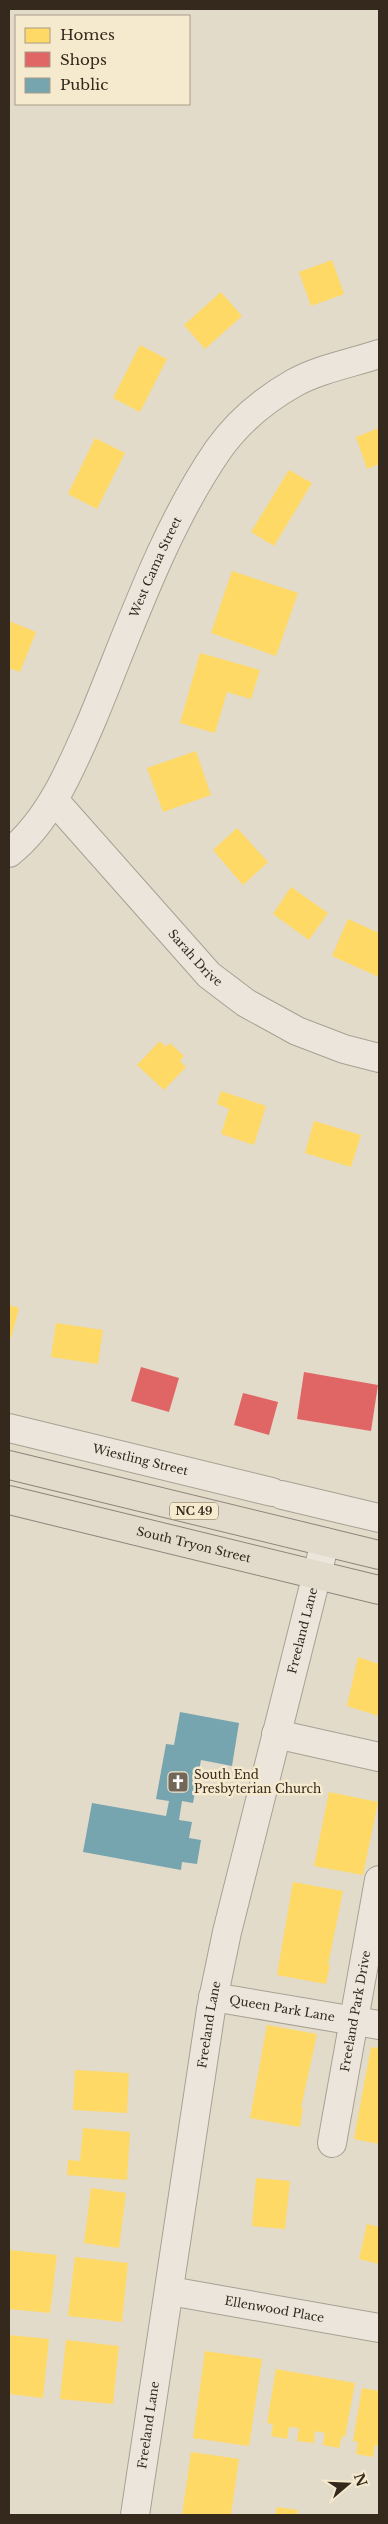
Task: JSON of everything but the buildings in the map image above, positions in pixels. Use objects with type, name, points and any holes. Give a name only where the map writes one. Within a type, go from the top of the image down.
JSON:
[{"type":"main road","name":"NC 49","points":[[9,1465],[379,1555]]},
{"type":"main road","name":"South Tryon Street","points":[[9,1500],[379,1590]]},
{"type":"street","name":"West Cama Street","points":[[9,853],[28,838],[54,800],[80,747],[163,551],[190,496],[218,450],[244,419],[293,384],[379,354]]},
{"type":"street","name":"Sarah Drive","points":[[54,800],[209,975],[246,1003],[297,1031],[344,1049],[379,1058]]},
{"type":"street","name":"Wiestling Street","points":[[9,1428],[379,1518]]},
{"type":"street","name":"Freeland Lane","points":[[135,2515],[213,1997],[227,1932],[325,1542]]},
{"type":"street","points":[[276,1734],[379,1756]]},
{"type":"street","name":"Freeland Park Drive","points":[[332,2143],[366,2023],[379,1880]]},
{"type":"street","name":"Queen Park Lane","points":[[213,1997],[366,2023]]},
{"type":"street","name":"Ellenwood Place","points":[[170,2290],[379,2328]]},
{"type":"place","name":"South End Presbyterian Church","points":[[178,1782]]}]
